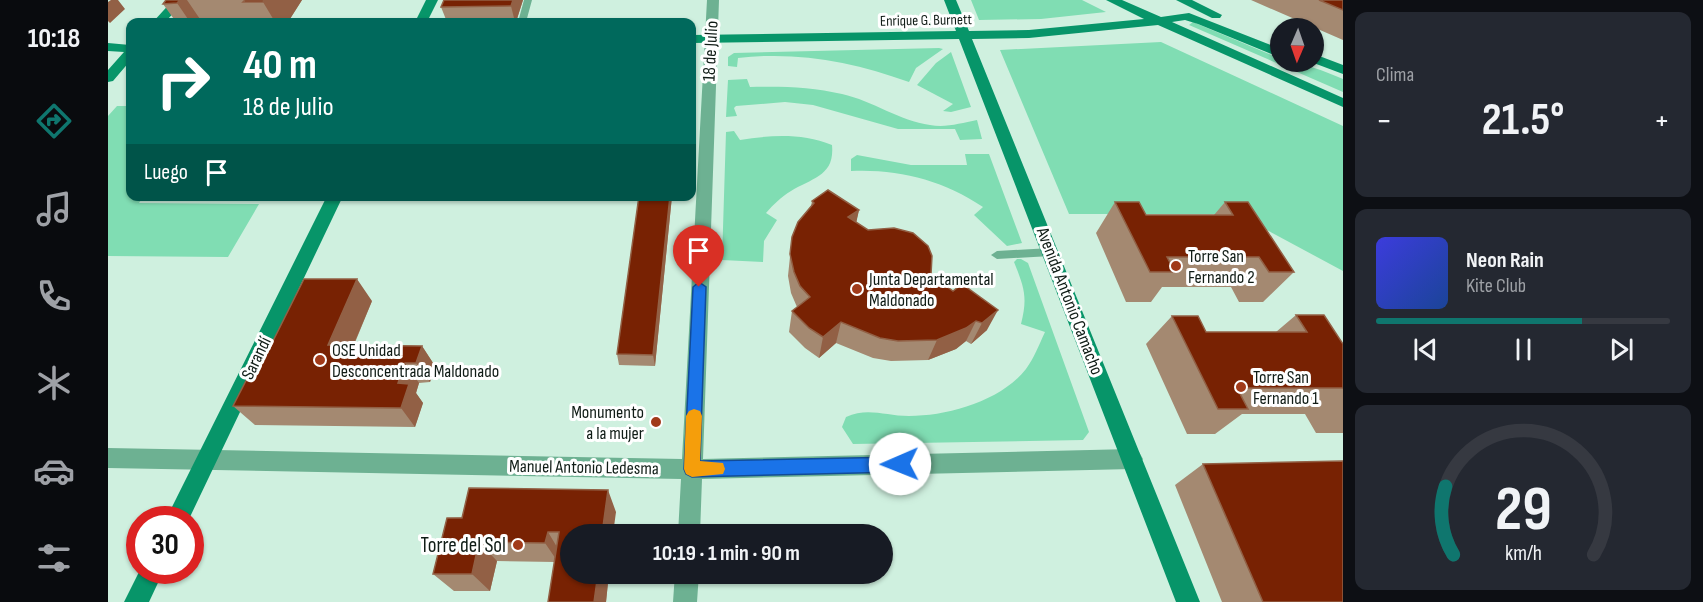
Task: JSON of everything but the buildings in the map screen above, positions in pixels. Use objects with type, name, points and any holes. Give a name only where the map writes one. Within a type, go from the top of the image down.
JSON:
[{"type":"street","points":[[163,18],[180,0]]},
{"type":"street","points":[[423,18],[432,0]]},
{"type":"street","name":"18 de Julio","points":[[689,524],[713,0]]},
{"type":"street","name":"Avenida Antonio Camacho","points":[[950,0],[1188,602]]},
{"type":"street","points":[[1112,0],[1343,103]]},
{"type":"street","points":[[1182,0],[1270,38]]},
{"type":"street","name":"Enrique G. Burnett","points":[[696,39],[1029,34],[1190,17],[1270,50]]},
{"type":"street","points":[[108,47],[126,50]]},
{"type":"street","points":[[108,78],[126,56]]},
{"type":"street","points":[[1324,62],[1343,70]]},
{"type":"street","name":"Sarandí","points":[[183,506],[333,201]]},
{"type":"street","name":"Manuel Antonio Ledesma","points":[[108,458],[692,469],[1131,459]]},
{"type":"street","points":[[136,602],[145,584]]},
{"type":"street","points":[[685,602],[686,584]]},
{"type":"lane","points":[[523,18],[528,0]]},
{"type":"lane","points":[[997,255],[1051,252]]},
{"type":"green space","points":[[971,0],[1082,0],[1106,12],[1041,19],[979,20]]},
{"type":"green space","points":[[1193,22],[1270,54],[1270,60],[1189,25]]},
{"type":"green space","points":[[1161,42],[1343,126],[1343,271],[1237,214],[1069,214],[1000,50]]},
{"type":"green space","points":[[943,49],[916,68],[909,82],[846,64],[804,57],[738,58],[737,67],[728,66],[728,57],[734,53]]},
{"type":"green space","points":[[951,52],[971,107],[951,112],[943,111],[953,104],[917,85],[936,63]]},
{"type":"green space","points":[[1324,71],[1343,79],[1343,92],[1297,72]]},
{"type":"green space","points":[[747,79],[750,87],[796,88],[842,94],[930,125],[948,126],[977,120],[982,139],[960,140],[955,129],[898,129],[813,105],[785,102],[736,106],[734,108],[737,116],[726,117],[728,80]]},
{"type":"green space","points":[[117,106],[126,106],[126,201],[259,204],[228,257],[108,256],[108,116]]},
{"type":"green space","points":[[734,131],[740,140],[786,136],[809,138],[832,145],[832,155],[826,170],[784,196],[766,213],[777,220],[764,241],[763,262],[722,260],[726,132]]},
{"type":"green space","points":[[965,154],[989,154],[1022,243],[1007,246],[974,215],[983,207],[936,183],[903,174],[851,171],[851,159],[857,155],[911,165],[967,165]]},
{"type":"green space","points":[[1017,259],[1028,263],[1089,432],[1083,440],[853,444],[842,427],[846,417],[869,412],[909,416],[957,410],[1003,390],[1026,369],[1045,332],[1021,324],[1024,299],[1014,262]]},
{"type":"slow traffic","points":[[694,416],[692,469],[717,469]]},
{"type":"place","name":"Torre San Fernando 2","points":[[1176,266]]},
{"type":"place","name":"Junta Departamental Maldonado","points":[[857,289]]},
{"type":"place","name":"OSE Unidad Desconcentrada Maldonado","points":[[320,360]]},
{"type":"place","name":"Torre San Fernando 1","points":[[1241,387]]},
{"type":"place","name":"Monumento a la mujer","points":[[656,422]]},
{"type":"place","name":"Torre del Sol","points":[[518,545]]},
{"type":"route","points":[[699,287],[692,469],[900,464]]}]
